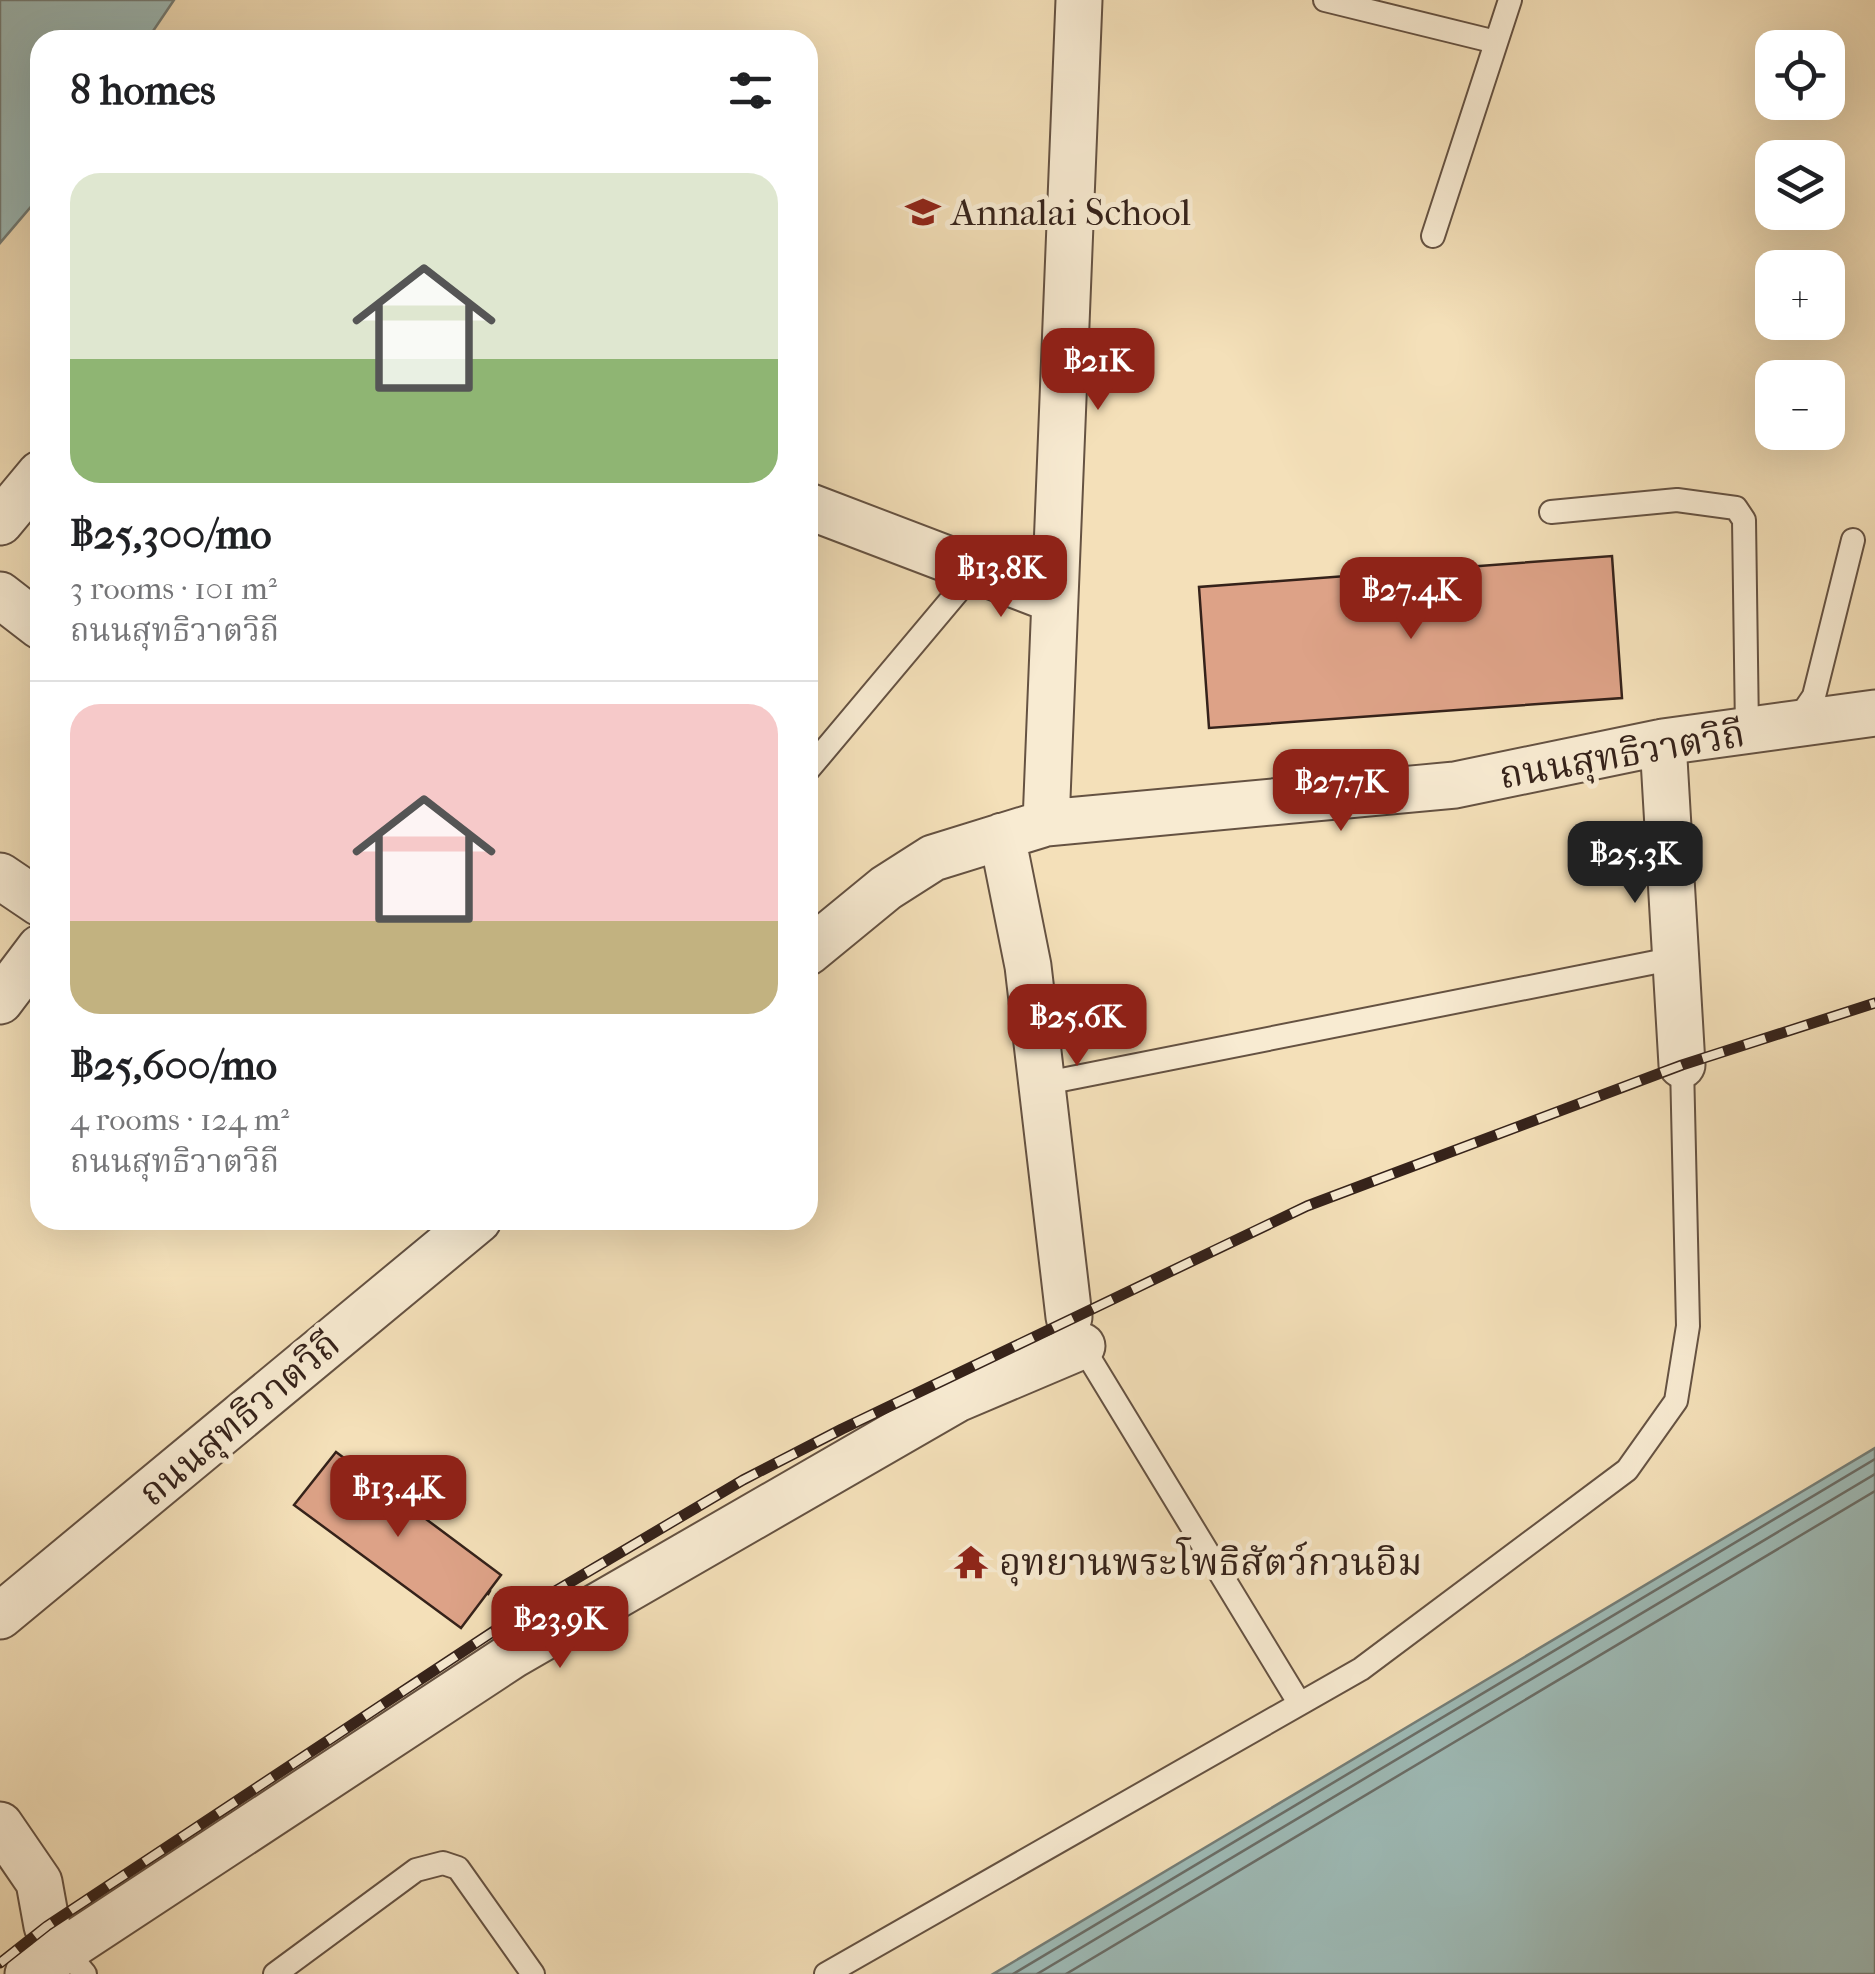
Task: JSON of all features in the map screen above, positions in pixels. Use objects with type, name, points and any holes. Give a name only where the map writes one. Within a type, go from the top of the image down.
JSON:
[{"type":"street","points":[[1046,823],[1079,0]]},
{"type":"street","points":[[0,522],[30,486]]},
{"type":"street","points":[[818,510],[1052,599]]},
{"type":"street","points":[[0,595],[30,618]]},
{"type":"street","name":"ถนนสุทธิวาตวิถี","points":[[818,944],[886,888],[933,858],[1046,823],[1455,785],[1662,742],[1875,713]]},
{"type":"street","points":[[1662,742],[1682,1065]]},
{"type":"street","points":[[0,1826],[40,1882],[56,1956],[512,1655],[722,1531],[1075,1332],[1028,966],[1002,836]]},
{"type":"street","points":[[0,876],[30,896]]},
{"type":"street","points":[[0,1001],[30,961]]},
{"type":"street","name":"ถนนสุทธิวาตวิถี","points":[[0,1616],[466,1230]]},
{"type":"lane","points":[[1325,0],[1496,42]]},
{"type":"lane","points":[[1433,236],[1510,0]]},
{"type":"lane","points":[[1552,512],[1678,500],[1736,508],[1744,520],[1747,730]]},
{"type":"lane","points":[[1795,724],[1814,696],[1853,540]]},
{"type":"lane","points":[[818,758],[976,570]]},
{"type":"lane","points":[[1041,1084],[1676,958]]},
{"type":"lane","points":[[826,1974],[1298,1701],[1361,1669],[1626,1470],[1676,1402],[1688,1326],[1682,1065]]},
{"type":"lane","points":[[1075,1332],[1298,1701]]},
{"type":"lane","points":[[275,1974],[416,1870],[443,1863],[458,1868],[533,1974]]},
{"type":"water","points":[[0,0],[174,0],[154,30],[30,30],[30,208],[0,243]]},
{"type":"water","points":[[1875,1448],[1875,1974],[993,1974]]},
{"type":"building","points":[[1612,556],[1622,698],[1209,728],[1199,587]]},
{"type":"building","points":[[336,1452],[501,1575],[461,1628],[294,1505]]},
{"type":"railway","points":[[0,1963],[47,1926],[547,1596],[743,1480],[842,1429],[1307,1206],[1682,1065],[1875,1003]]},
{"type":"place","name":"Annalai School","points":[[923,212]]},
{"type":"place","name":"อุทยานพระโพธิสัตว์กวนอิม","points":[[971,1562]]}]
